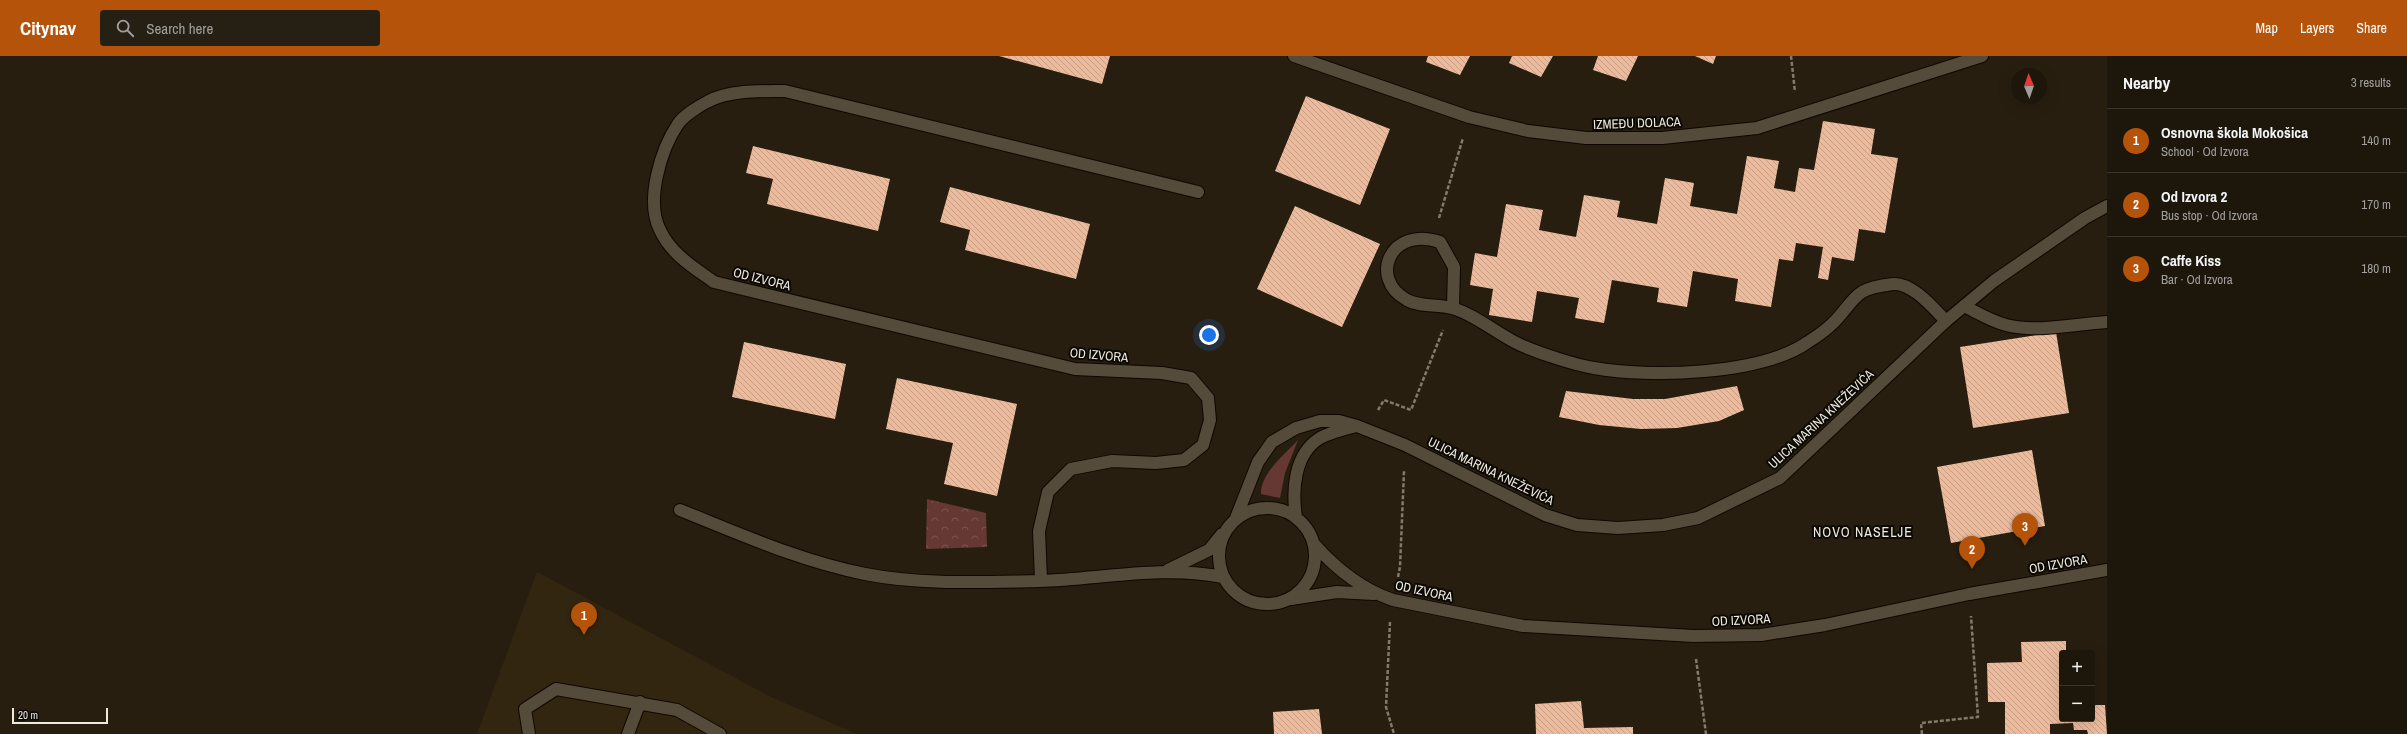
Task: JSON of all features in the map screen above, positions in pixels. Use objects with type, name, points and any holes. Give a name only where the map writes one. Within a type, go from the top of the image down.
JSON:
[{"type":"street","name":"IZMEĐU DOLACA","points":[[1294,56],[1469,118],[1528,131],[1586,138],[1662,138],[1757,128],[1982,56]]},
{"type":"street","name":"OD IZVORA","points":[[1041,580],[1039,531],[1048,492],[1071,469],[1112,461],[1156,463],[1184,460],[1202,445],[1210,420],[1208,398],[1191,378],[1162,373],[1075,369],[714,282],[678,256],[659,230],[654,198],[659,161],[679,122],[708,101],[747,91],[785,91],[1198,192]]},
{"type":"street","name":"ULICA MARINA KNEŽEVIĆA","points":[[1236,518],[1258,462],[1272,442],[1296,428],[1320,421],[1339,421],[1357,426],[1434,458],[1545,514],[1577,525],[1618,528],[1663,525],[1698,518],[1780,478],[1946,321],[1994,281],[2085,218],[2107,206]]},
{"type":"street","points":[[1453,308],[1454,267],[1440,242],[1426,238],[1408,240],[1394,249],[1386,266],[1392,287],[1407,300],[1453,308],[1523,346],[1594,368],[1655,374],[1725,370],[1768,360],[1806,344],[1832,324],[1862,292],[1895,284],[1920,294],[1946,321]]},
{"type":"street","points":[[1964,306],[2008,325],[2039,327],[2107,322]]},
{"type":"street","points":[[1296,517],[1293,498],[1295,480],[1308,448],[1320,438],[1357,426]]},
{"type":"street","points":[[1162,573],[1208,550],[1236,518],[1250,510],[1266,507],[1282,510],[1296,517],[1307,529],[1314,544],[1315,558],[1312,572],[1301,590],[1283,601],[1270,604],[1256,603],[1242,597],[1231,589],[1223,577],[1219,562],[1219,546],[1226,530]]},
{"type":"street","points":[[680,510],[791,555],[865,574],[922,580],[1041,580],[1187,572],[1223,577]]},
{"type":"street","name":"OD IZVORA","points":[[1314,544],[1331,563],[1375,594]]},
{"type":"street","name":"OD IZVORA","points":[[1283,601],[1313,594],[1338,592],[1375,594],[1393,600],[1523,626],[1693,636],[1761,635],[1824,625],[1969,594],[2107,570]]},
{"type":"street","points":[[529,734],[525,708],[556,689],[640,702],[677,710],[720,734]]},
{"type":"street","points":[[628,734],[640,702]]},
{"type":"path","points":[[1791,56],[1798,116]]},
{"type":"path","points":[[1440,242],[1439,218],[1469,118]]},
{"type":"path","points":[[1384,412],[1378,410],[1384,400],[1411,410],[1445,327]]},
{"type":"path","points":[[1400,567],[1404,475]]},
{"type":"path","points":[[1922,734],[1921,723],[1978,717],[1969,594]]},
{"type":"path","points":[[1389,628],[1386,707],[1394,734]]},
{"type":"path","points":[[1693,636],[1706,734]]},
{"type":"shaded area","points":[[537,572],[771,697],[857,734],[477,734]]},
{"type":"green space","points":[[1298,440],[1285,473],[1280,498],[1261,494],[1262,487],[1269,472],[1280,458]]},
{"type":"green space","points":[[927,499],[986,513],[987,547],[926,549]]},
{"type":"building","points":[[999,56],[1110,56],[1102,84]]},
{"type":"building","points":[[1428,56],[1470,56],[1460,75],[1426,62]]},
{"type":"building","points":[[1512,56],[1553,56],[1541,77],[1509,63]]},
{"type":"building","points":[[1598,56],[1638,56],[1626,81],[1593,70]]},
{"type":"building","points":[[1695,56],[1716,56],[1713,64]]},
{"type":"building","points":[[1306,96],[1390,129],[1360,205],[1275,171]]},
{"type":"building","points":[[1823,121],[1875,129],[1871,154],[1898,158],[1885,233],[1859,229],[1854,261],[1832,257],[1828,280],[1818,278],[1823,247],[1796,243],[1793,261],[1779,259],[1771,307],[1735,301],[1738,279],[1693,271],[1687,307],[1657,302],[1659,288],[1612,280],[1604,323],[1575,318],[1579,298],[1537,291],[1532,322],[1489,315],[1493,289],[1470,285],[1475,253],[1497,257],[1506,204],[1543,210],[1539,230],[1576,237],[1584,195],[1620,201],[1617,217],[1657,224],[1665,178],[1694,183],[1690,206],[1737,214],[1747,156],[1779,161],[1774,188],[1795,192],[1799,168],[1814,170]]},
{"type":"building","points":[[753,146],[890,179],[878,231],[767,204],[773,179],[746,173]]},
{"type":"building","points":[[950,187],[1090,224],[1076,279],[965,250],[970,230],[940,222]]},
{"type":"building","points":[[1295,206],[1380,244],[1342,327],[1257,289]]},
{"type":"building","points":[[2056,332],[2069,413],[1973,428],[1960,347]]},
{"type":"building","points":[[744,342],[846,364],[835,419],[732,397]]},
{"type":"building","points":[[897,378],[1017,404],[997,496],[944,484],[953,443],[886,429]]},
{"type":"building","points":[[1737,386],[1744,410],[1719,421],[1677,428],[1641,429],[1599,425],[1559,417],[1566,391],[1633,399],[1665,399]]},
{"type":"building","points":[[2032,450],[2045,526],[1951,543],[1937,467]]},
{"type":"building","points":[[2066,641],[2066,650],[2059,650],[2059,722],[2095,722],[2095,705],[2105,705],[2107,734],[2088,734],[2087,730],[2074,730],[2073,723],[2050,724],[2050,734],[2005,734],[2005,702],[1988,702],[1987,663],[2022,662],[2021,642]]},
{"type":"building","points":[[1581,701],[1584,728],[1633,727],[1633,734],[1536,734],[1535,704]]},
{"type":"building","points":[[1319,709],[1322,734],[1274,734],[1273,712]]},
{"type":"place","name":"Caffe Kiss","points":[[2025,546]]},
{"type":"place","name":"Od Izvora 2","points":[[1972,569]]},
{"type":"place","name":"Osnovna škola Mokošica","points":[[584,635]]},
{"type":"district","name":"NOVO NASELJE","points":[[1863,532]]}]
